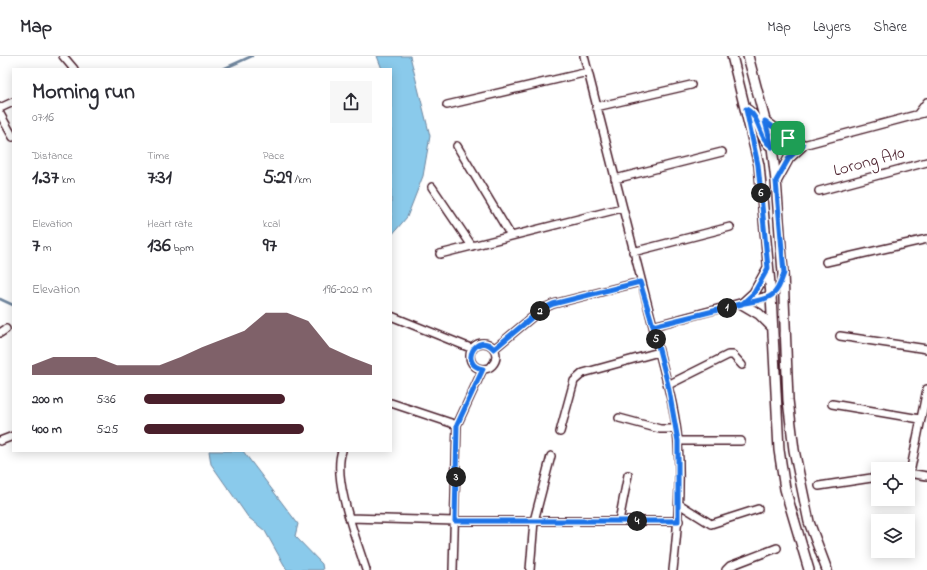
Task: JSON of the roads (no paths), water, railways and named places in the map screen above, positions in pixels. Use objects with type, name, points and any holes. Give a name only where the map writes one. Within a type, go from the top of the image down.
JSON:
[{"type":"street","points":[[63,56],[73,68]]},
{"type":"street","points":[[584,56],[632,252],[668,385],[678,441],[679,504],[673,570]]},
{"type":"street","points":[[732,56],[746,109],[758,165],[772,295],[772,327],[779,450],[785,489],[809,570]]},
{"type":"street","points":[[748,56],[772,147],[776,181],[784,273],[788,393],[794,450],[809,522],[827,570]]},
{"type":"street","points":[[447,105],[588,72]]},
{"type":"street","points":[[596,107],[691,85]]},
{"type":"street","points":[[0,108],[12,102]]},
{"type":"street","points":[[917,115],[927,102]]},
{"type":"street","points":[[746,109],[754,115],[763,140],[772,147],[803,145],[927,112]]},
{"type":"street","points":[[0,114],[12,135]]},
{"type":"street","points":[[765,121],[788,138],[803,145]]},
{"type":"street","points":[[776,181],[789,158],[803,145]]},
{"type":"street","points":[[457,146],[511,236]]},
{"type":"street","points":[[615,179],[722,152]]},
{"type":"street","name":"Lorong A10","points":[[820,190],[927,162]]},
{"type":"street","points":[[432,187],[472,246]]},
{"type":"street","points":[[440,254],[622,208]]},
{"type":"street","points":[[632,252],[730,227]]},
{"type":"street","points":[[826,262],[927,239]]},
{"type":"street","points":[[742,304],[754,293],[768,268]]},
{"type":"street","points":[[653,326],[772,295],[779,286],[784,273]]},
{"type":"street","points":[[494,349],[542,309],[553,304],[640,282]]},
{"type":"street","points":[[742,304],[759,314],[772,327]]},
{"type":"street","points":[[392,316],[473,349]]},
{"type":"street","points":[[840,336],[927,349]]},
{"type":"street","points":[[483,343],[490,345],[496,354],[495,362],[491,366],[483,369],[476,367],[472,362],[471,355],[473,349],[479,344],[483,343]]},
{"type":"street","points":[[560,432],[574,381],[578,376],[583,373],[659,352]]},
{"type":"street","points":[[668,385],[728,355],[733,355],[742,365]]},
{"type":"street","points":[[453,570],[457,425],[483,369]]},
{"type":"street","points":[[911,462],[927,389]]},
{"type":"street","points":[[392,403],[457,425]]},
{"type":"street","points":[[832,404],[920,419]]},
{"type":"street","points":[[619,418],[660,429],[675,429]]},
{"type":"street","points":[[0,441],[12,436]]},
{"type":"street","points":[[678,441],[741,441]]},
{"type":"street","points":[[342,452],[339,462],[342,485],[350,518],[366,570]]},
{"type":"street","points":[[530,570],[534,521],[551,456]]},
{"type":"street","points":[[915,474],[927,476]]},
{"type":"street","points":[[619,521],[628,475]]},
{"type":"street","points":[[819,486],[871,478]]},
{"type":"street","points":[[679,504],[711,524],[758,509]]},
{"type":"street","points":[[350,518],[455,521],[678,521]]},
{"type":"street","points":[[726,570],[730,566],[777,548]]},
{"type":"water","points":[[377,56],[410,56],[430,136],[423,176],[407,217],[392,235],[392,68],[382,68]]},
{"type":"water","points":[[209,452],[244,452],[298,524],[295,536],[322,564],[323,570],[287,570],[265,531],[248,517],[211,464]]},
{"type":"waterway","points":[[225,68],[252,56]]},
{"type":"waterway","points":[[0,299],[12,305]]}]
